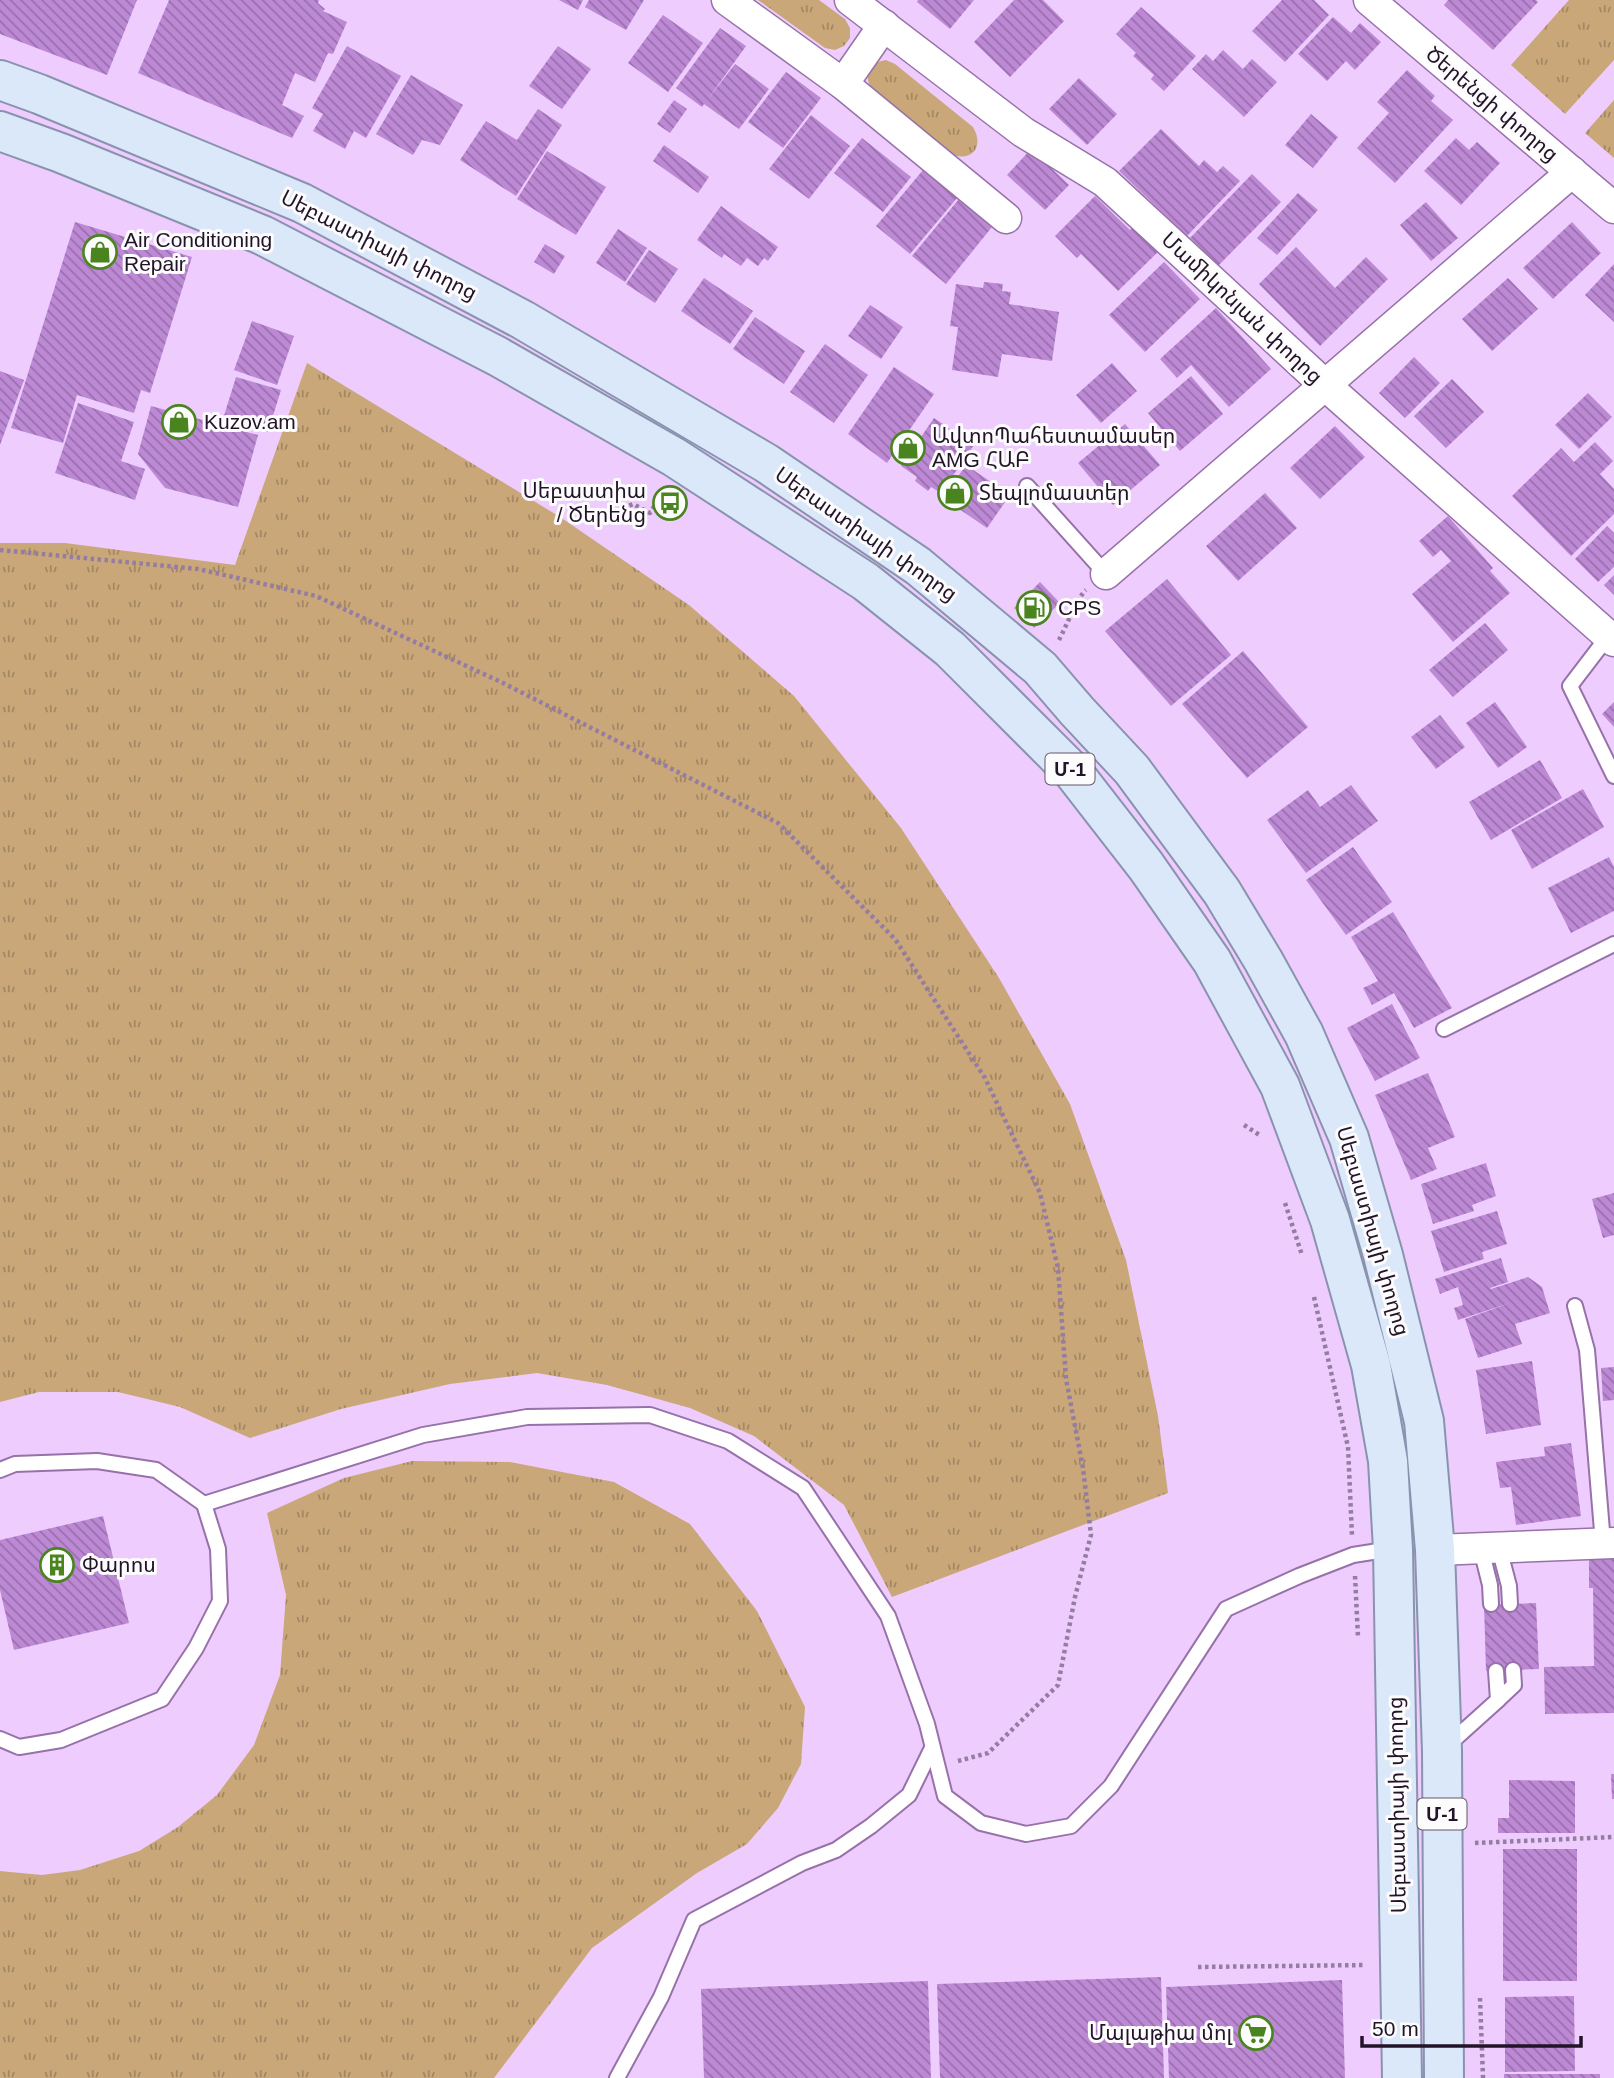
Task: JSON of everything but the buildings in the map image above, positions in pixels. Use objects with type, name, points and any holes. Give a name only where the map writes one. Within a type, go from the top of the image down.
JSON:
[{"type":"main road","name":"Սեբաստիայի փողոց","points":[[0,80],[302,203],[523,320],[777,470],[918,565],[1040,668],[1132,770],[1222,892],[1304,1034],[1349,1138],[1383,1255],[1424,1421],[1435,1550],[1442,1751],[1444,2078]]},
{"type":"main road","name":"Սեբաստիայի փողոց","points":[[0,131],[262,235],[497,356],[674,457],[866,582],[950,649],[1073,772],[1146,866],[1212,961],[1280,1086],[1330,1220],[1371,1365],[1388,1461],[1393,1549],[1402,2078]]},
{"type":"street","points":[[727,0],[843,84],[1006,218]]},
{"type":"street","name":"Ծերենցի փողոց","points":[[1369,0],[1614,208]]},
{"type":"street","name":"Մամիկոնյան փողոց","points":[[858,2],[1023,132],[1105,182],[1325,385],[1611,638]]},
{"type":"street","points":[[843,84],[884,25]]},
{"type":"street","points":[[1106,574],[1572,172]]},
{"type":"street","points":[[1435,1550],[1609,1543]]},
{"type":"lane","points":[[1027,486],[1106,574]]},
{"type":"lane","points":[[1611,638],[1570,686],[1614,776]]},
{"type":"lane","points":[[1444,1030],[1614,944]]},
{"type":"lane","points":[[1575,1306],[1587,1350],[1609,1543]]},
{"type":"lane","points":[[204,1504],[423,1435],[527,1417],[650,1415],[728,1441],[803,1488],[888,1615],[927,1724],[945,1796],[981,1823],[1026,1834],[1071,1826],[1111,1786],[1226,1609],[1298,1576],[1353,1555],[1393,1549]]},
{"type":"lane","points":[[0,1470],[15,1464],[97,1461],[156,1469],[204,1504],[218,1549],[220,1601],[196,1648],[162,1699],[61,1740],[19,1746],[0,1739]]},
{"type":"lane","points":[[1490,1548],[1509,1586],[1510,1604]]},
{"type":"lane","points":[[1490,1548],[1491,1604]]},
{"type":"lane","points":[[1442,1751],[1514,1685],[1513,1670]]},
{"type":"lane","points":[[1496,1671],[1498,1700]]},
{"type":"lane","points":[[617,2078],[661,1997],[694,1920],[803,1863],[836,1850],[871,1826],[909,1795],[932,1748]]},
{"type":"path","points":[[610,514],[633,504],[650,513],[660,497]]},
{"type":"path","points":[[0,550],[198,569],[316,596],[503,683],[778,823],[895,939],[985,1078],[1040,1193],[1058,1268],[1066,1379],[1083,1468],[1091,1535],[1075,1597],[1058,1685],[988,1753],[937,1766]]},
{"type":"path","points":[[1059,641],[1081,595],[1106,574]]},
{"type":"path","points":[[1475,1843],[1614,1837]]},
{"type":"path","points":[[1198,1968],[1367,1965]]},
{"type":"green space","points":[[758,0],[819,0],[845,19],[850,28],[850,38],[844,46],[835,50],[825,48]]},
{"type":"green space","points":[[1569,0],[1614,0],[1614,60],[1565,114],[1511,65]]},
{"type":"green space","points":[[886,60],[895,64],[973,127],[977,141],[974,152],[964,156],[949,153],[874,92],[868,81],[869,72],[875,64]]},
{"type":"green space","points":[[1614,100],[1614,158],[1585,133]]},
{"type":"green space","points":[[307,363],[560,517],[689,605],[794,696],[901,828],[999,978],[1070,1104],[1126,1260],[1158,1416],[1168,1493],[892,1597],[844,1505],[754,1436],[690,1408],[607,1385],[537,1373],[450,1384],[341,1409],[250,1438],[180,1407],[118,1392],[39,1392],[0,1402],[0,543],[65,543],[235,565]]},
{"type":"green space","points":[[412,1461],[510,1462],[614,1482],[690,1524],[757,1611],[805,1707],[801,1764],[778,1808],[747,1844],[697,1873],[592,1948],[494,2078],[0,2078],[0,1871],[42,1875],[80,1870],[139,1851],[178,1827],[217,1795],[254,1745],[280,1675],[286,1595],[267,1513],[344,1478]]},
{"type":"place","name":"Air Conditioning Repair","points":[[100,252]]},
{"type":"place","name":"Kuzov.am","points":[[179,422]]},
{"type":"place","name":"ԱվտոՊահեստամասեր AMG ՀԱԲ","points":[[908,448]]},
{"type":"place","name":"Տեպլոմաստեր","points":[[955,493]]},
{"type":"place","name":"Սեբաստիա / Ծերենց","points":[[670,503]]},
{"type":"place","name":"CPS","points":[[1034,608]]},
{"type":"place","name":"Փարոս","points":[[57,1565]]},
{"type":"place","name":"Մալաթիա մոլ","points":[[1256,2033]]}]
